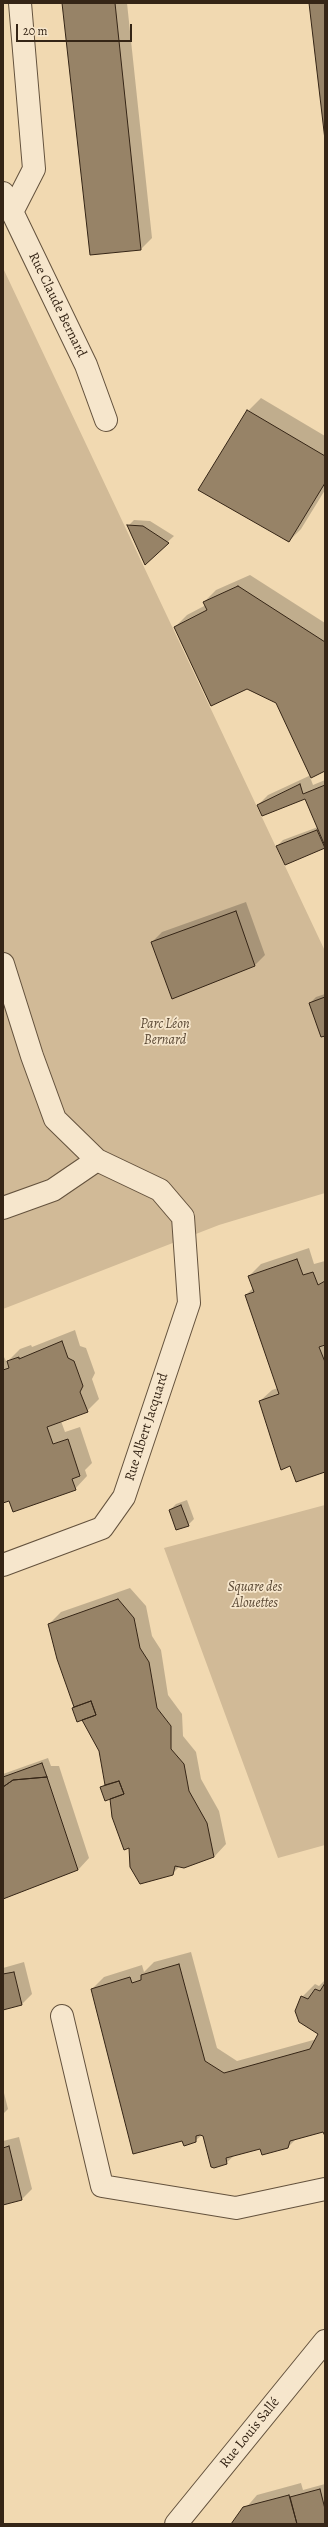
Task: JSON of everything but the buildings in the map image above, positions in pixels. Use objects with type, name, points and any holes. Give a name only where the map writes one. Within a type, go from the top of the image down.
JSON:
[{"type":"street","points":[[12,212],[34,169],[20,3]]},
{"type":"street","name":"Rue Claude Bernard","points":[[3,193],[86,365],[106,420]]},
{"type":"street","points":[[3,964],[32,1056],[56,1119],[97,1160],[53,1190],[3,1208]]},
{"type":"street","name":"Rue Albert Jacquard","points":[[3,1565],[102,1528],[124,1497],[189,1302],[183,1217],[160,1190],[97,1160]]},
{"type":"street","points":[[62,2016],[102,2186],[236,2208],[325,2189]]},
{"type":"street","name":"Rue Louis Sallé","points":[[176,2524],[325,2341]]},
{"type":"green space","name":"Parc Léon Bernard","points":[[3,268],[325,951],[325,1193],[219,1225],[3,1309]]},
{"type":"green space","name":"Square des Alouettes","points":[[325,1505],[325,1845],[278,1858],[164,1548]]}]
